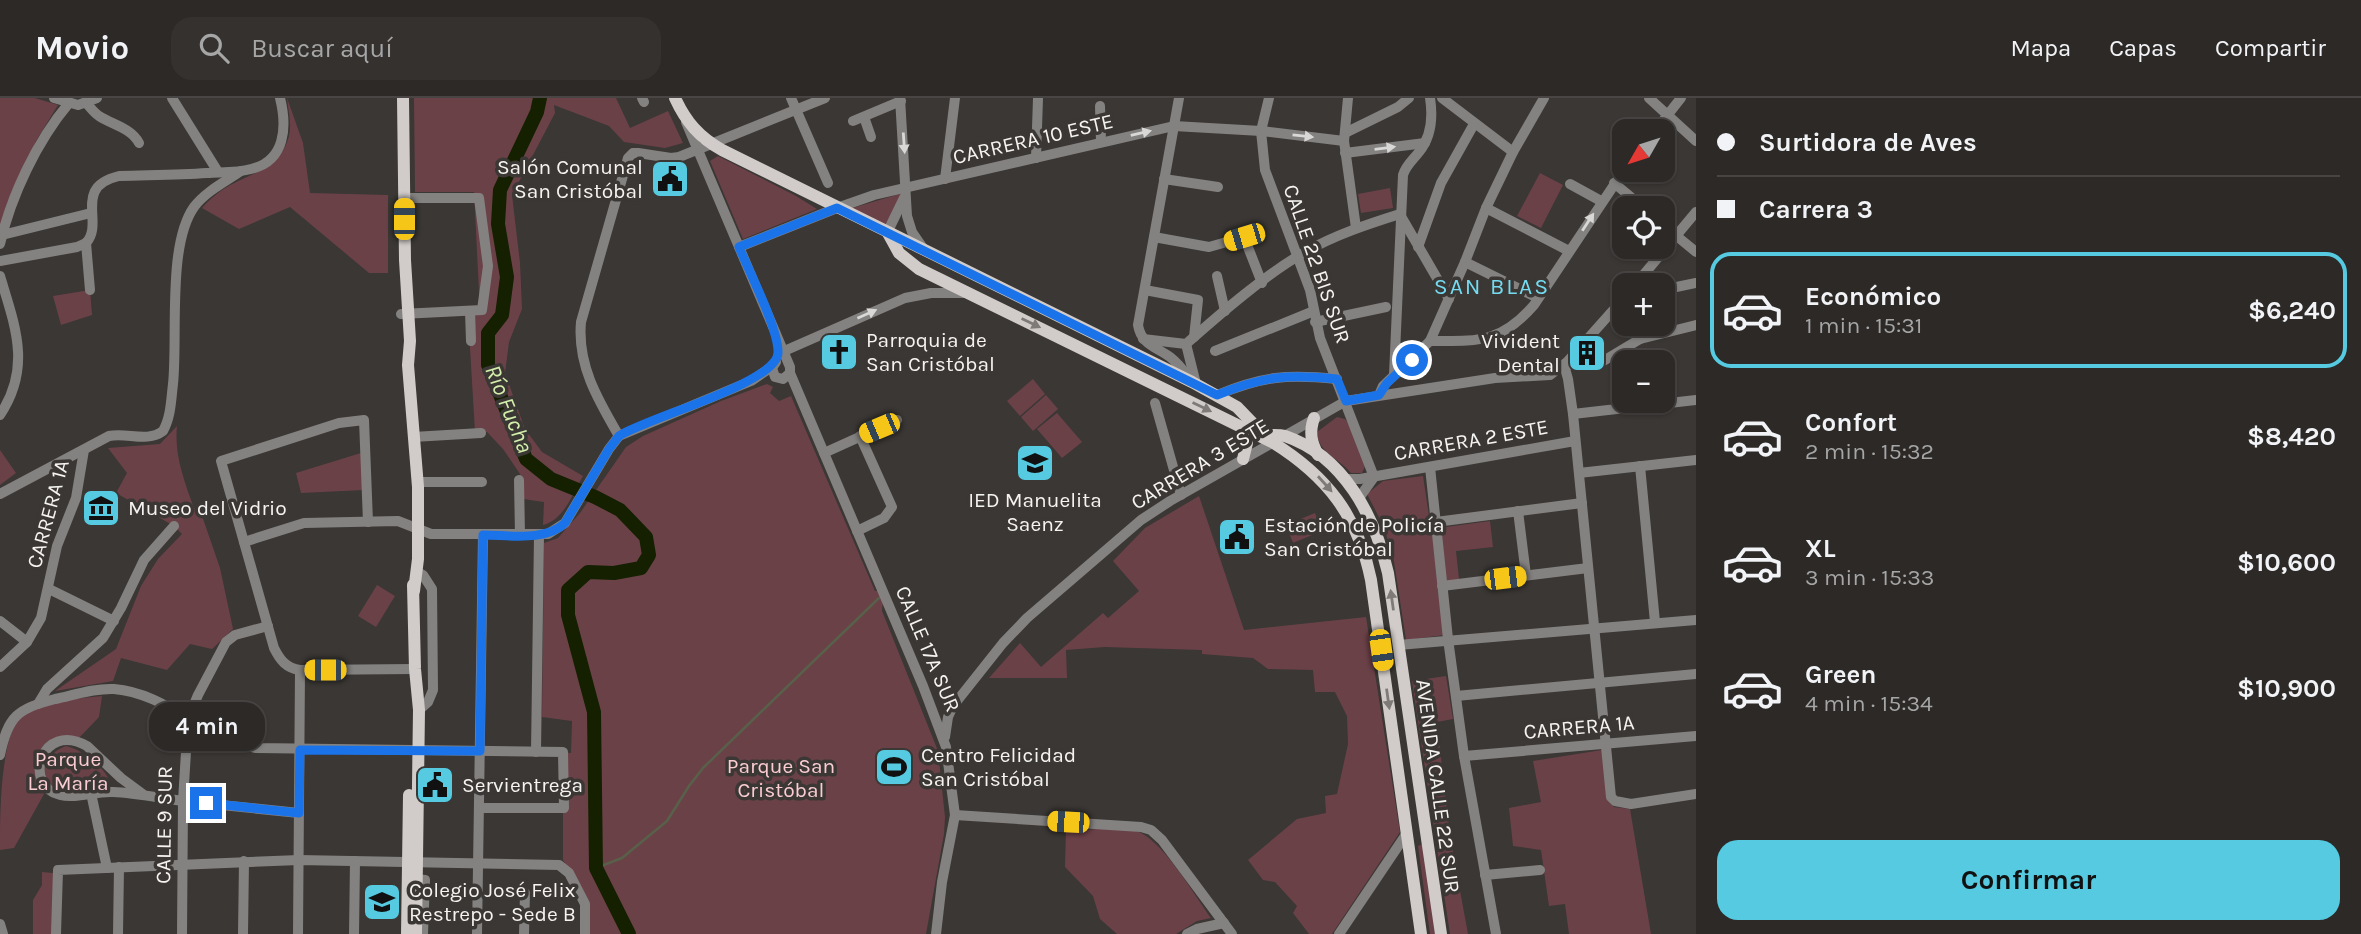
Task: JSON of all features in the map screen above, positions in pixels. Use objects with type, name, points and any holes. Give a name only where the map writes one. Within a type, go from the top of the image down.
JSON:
[{"type":"main road","name":"CALLE 17A SUR","points":[[675,98],[684,117]]},
{"type":"main road","points":[[403,99],[405,314],[417,482],[414,591],[415,669],[419,710],[414,750]]},
{"type":"main road","points":[[684,117],[711,144],[1194,383],[1241,410],[1260,432],[1278,439]]},
{"type":"main road","points":[[887,233],[896,248],[912,264],[1242,427],[1278,439]]},
{"type":"main road","points":[[1314,418],[1311,433],[1319,455]]},
{"type":"main road","points":[[1242,427],[1247,443],[1243,459]]},
{"type":"main road","name":"AVENIDA CALLE 22 SUR","points":[[1278,439],[1319,455],[1345,479],[1374,526],[1385,559],[1441,934]]},
{"type":"main road","name":"AVENIDA CALLE 22 SUR","points":[[1278,439],[1329,489],[1349,516],[1363,548],[1371,580],[1422,934]]},
{"type":"main road","points":[[413,441],[416,571],[414,591]]},
{"type":"main road","points":[[407,934],[413,862],[414,750],[411,710],[415,669]]},
{"type":"main road","points":[[413,862],[417,879],[416,934]]},
{"type":"street","points":[[54,98],[69,103],[86,103],[97,98]]},
{"type":"street","points":[[172,98],[218,172]]},
{"type":"street","points":[[0,261],[86,243],[92,233],[92,199],[106,180],[119,176],[241,171],[256,168],[269,159],[280,146],[285,132],[281,98]]},
{"type":"street","points":[[791,98],[828,183]]},
{"type":"street","points":[[619,436],[588,378],[580,333],[628,158],[634,153],[679,157],[825,98]]},
{"type":"street","points":[[945,178],[955,98]]},
{"type":"street","points":[[1037,158],[1038,98]]},
{"type":"street","points":[[1179,98],[1139,325],[1143,339],[1168,356],[1194,383]]},
{"type":"street","name":"CALLE 22 BIS SUR","points":[[1269,98],[1261,131],[1268,180],[1310,290],[1315,323],[1374,477]]},
{"type":"street","points":[[1349,98],[1345,153],[1356,228]]},
{"type":"street","points":[[1391,98],[1398,107]]},
{"type":"street","points":[[1345,137],[1409,98]]},
{"type":"street","points":[[1394,376],[1399,305],[1400,214],[1405,168],[1425,143],[1432,119],[1430,98]]},
{"type":"street","points":[[1442,98],[1513,152]]},
{"type":"street","points":[[1528,98],[1537,108]]},
{"type":"street","points":[[1379,395],[1383,386],[1430,341],[1486,208],[1513,152],[1544,98]]},
{"type":"street","points":[[1649,98],[1696,141]]},
{"type":"street","points":[[1665,119],[1681,98]]},
{"type":"street","points":[[853,121],[900,100],[909,223],[917,241],[926,252]]},
{"type":"street","points":[[1,240],[14,201],[39,146],[69,103]]},
{"type":"street","points":[[86,103],[97,114],[136,136],[139,143]]},
{"type":"street","points":[[1100,106],[1101,142]]},
{"type":"street","name":"CALLE 17A SUR","points":[[684,117],[782,352],[781,370]]},
{"type":"street","points":[[864,117],[871,137]]},
{"type":"street","points":[[1418,247],[1441,183],[1474,124]]},
{"type":"street","name":"CARRERA 10 ESTE","points":[[739,247],[837,208],[907,187],[1174,126],[1345,137]]},
{"type":"street","points":[[1345,153],[1425,143]]},
{"type":"street","points":[[0,494],[113,435],[157,435],[163,431],[168,421],[174,371],[178,257],[185,225],[199,201],[241,171]]},
{"type":"street","points":[[1164,179],[1218,187]]},
{"type":"street","points":[[1430,341],[1475,341],[1492,337],[1521,318],[1538,298],[1614,183],[1630,196]]},
{"type":"street","points":[[1570,184],[1601,201]]},
{"type":"street","points":[[887,233],[902,205],[907,187]]},
{"type":"street","points":[[404,198],[479,198],[488,266],[482,310],[405,314]]},
{"type":"street","points":[[1486,208],[1569,251]]},
{"type":"street","points":[[1645,273],[1696,212]]},
{"type":"street","points":[[1,240],[91,213]]},
{"type":"street","points":[[1400,214],[1448,299]]},
{"type":"street","points":[[1143,339],[1190,341],[1297,256],[1356,228],[1400,214]]},
{"type":"street","points":[[1676,235],[1696,252]]},
{"type":"street","points":[[1154,237],[1209,247],[1244,237],[1262,283]]},
{"type":"street","points":[[86,243],[90,290]]},
{"type":"street","points":[[1465,262],[1538,298]]},
{"type":"street","points":[[0,276],[4,306],[18,344],[20,364],[16,385],[0,415]]},
{"type":"street","points":[[1217,276],[1225,311]]},
{"type":"street","points":[[1675,287],[1696,283]]},
{"type":"street","points":[[1145,290],[1198,300],[1190,341],[1194,383]]},
{"type":"street","points":[[782,352],[905,298],[932,293],[970,293]]},
{"type":"street","points":[[1315,323],[1386,307]]},
{"type":"street","points":[[470,311],[471,341]]},
{"type":"street","points":[[1215,351],[1314,311]]},
{"type":"street","points":[[1564,365],[1612,314]]},
{"type":"street","points":[[1564,365],[1605,360],[1640,339],[1696,325]]},
{"type":"street","name":"CALLE 17A SUR","points":[[776,337],[781,370],[799,392],[928,697],[944,741],[955,815],[942,882],[936,934]]},
{"type":"street","points":[[1564,365],[1573,414],[1611,797],[1615,801],[1631,804],[1696,794]]},
{"type":"street","name":"CARRERA 3 ESTE","points":[[944,741],[948,716],[953,706],[1003,643],[1027,618],[1141,520],[1181,495],[1346,401],[1495,378],[1543,376],[1554,373],[1564,365]]},
{"type":"street","points":[[244,542],[303,523],[398,521],[431,534],[539,535],[559,528],[619,436],[781,370]]},
{"type":"street","points":[[1217,395],[1248,382],[1270,377],[1290,375],[1337,379]]},
{"type":"street","points":[[1573,414],[1696,400]]},
{"type":"street","points":[[1155,403],[1181,495]]},
{"type":"street","points":[[368,522],[364,420],[339,423],[221,461],[274,648],[283,663],[292,669],[300,670],[415,669]]},
{"type":"street","points":[[824,453],[897,420]]},
{"type":"street","points":[[413,441],[481,433]]},
{"type":"street","points":[[857,531],[884,518],[891,507],[860,436]]},
{"type":"street","name":"CARRERA 2 ESTE","points":[[1345,479],[1374,477],[1575,441]]},
{"type":"street","name":"CARRERA 1A","points":[[0,667],[27,642],[41,618],[57,546],[76,498],[84,450]]},
{"type":"street","points":[[1578,473],[1696,460]]},
{"type":"street","points":[[1640,466],[1655,622]]},
{"type":"street","points":[[1430,467],[1448,639],[1464,756],[1496,934]]},
{"type":"street","name":"CARRERA 2 ESTE","points":[[1359,498],[1374,477]]},
{"type":"street","points":[[519,480],[520,535]]},
{"type":"street","points":[[417,482],[482,482]]},
{"type":"street","points":[[1436,522],[1581,503]]},
{"type":"street","points":[[1518,511],[1526,575]]},
{"type":"street","points":[[38,704],[47,689],[103,638],[144,560],[174,526]]},
{"type":"street","points":[[477,934],[483,535]]},
{"type":"street","points":[[536,752],[539,535]]},
{"type":"street","points":[[1442,586],[1588,568]]},
{"type":"street","points":[[416,571],[423,575],[432,589],[433,690],[428,702],[419,710]]},
{"type":"street","name":"CARRERA 1A","points":[[49,589],[114,621]]},
{"type":"street","points":[[1398,645],[1696,620]]},
{"type":"street","points":[[0,621],[27,642]]},
{"type":"street","name":"CALLE 9 SUR","points":[[182,934],[183,801],[188,719],[226,642],[235,635],[268,626]]},
{"type":"street","points":[[298,934],[300,670]]},
{"type":"street","points":[[1456,696],[1696,674]]},
{"type":"street","points":[[0,753],[8,724],[20,713],[38,704],[96,690],[114,689],[150,698],[212,734],[246,747],[300,750],[563,752],[564,808],[479,808]]},
{"type":"street","points":[[928,697],[938,705],[953,706]]},
{"type":"street","name":"CARRERA 1A","points":[[1464,756],[1696,736]]},
{"type":"street","points":[[144,795],[121,778],[87,746],[71,740],[61,740],[43,753],[39,771],[48,788],[63,796],[112,792],[299,813]]},
{"type":"street","points":[[91,793],[107,868]]},
{"type":"street","points":[[955,815],[1141,827],[1151,830],[1170,850],[1232,934]]},
{"type":"street","points":[[1339,934],[1407,833]]},
{"type":"street","points":[[56,934],[58,870],[299,860],[563,866],[585,904],[585,934]]},
{"type":"street","points":[[243,934],[244,861]]},
{"type":"street","points":[[354,934],[355,861]]},
{"type":"street","points":[[118,934],[119,867]]},
{"type":"street","points":[[1485,874],[1540,870]]},
{"type":"street","points":[[417,879],[425,880],[424,934]]},
{"type":"street","points":[[524,934],[525,893]]},
{"type":"street","points":[[1187,934],[1224,923]]},
{"type":"street","points":[[0,924],[3,934]]},
{"type":"green space","points":[[0,98],[35,98],[58,105],[36,141],[0,227]]},
{"type":"green space","points":[[287,98],[303,143],[310,193],[388,195],[388,273],[369,273],[290,207],[239,229],[202,208],[222,190],[262,170],[285,148],[290,131]]},
{"type":"green space","points":[[414,98],[616,98],[630,128],[668,111],[683,143],[665,148],[624,142],[609,126],[554,105],[555,113],[512,195],[522,309],[509,342],[505,373],[525,429],[542,452],[583,476],[562,512],[557,518],[543,525],[544,502],[523,499],[522,477],[503,449],[487,432],[475,432],[468,314],[480,312],[474,192],[415,192]]},
{"type":"green space","points":[[718,156],[817,209],[743,239],[710,161]]},
{"type":"green space","points":[[1540,173],[1563,185],[1541,228],[1517,216]]},
{"type":"green space","points":[[1390,188],[1393,208],[1361,213],[1358,194]]},
{"type":"green space","points":[[903,193],[886,226],[849,209]]},
{"type":"green space","points":[[90,290],[92,315],[61,325],[53,296]]},
{"type":"green space","points":[[1033,379],[1045,394],[1020,416],[1007,401]]},
{"type":"green space","name":"Parque San Cristóbal","points":[[767,384],[773,387],[770,393],[779,401],[791,396],[875,591],[879,591],[883,600],[882,611],[938,751],[945,817],[944,834],[926,934],[590,934],[590,903],[563,860],[563,752],[571,753],[572,721],[542,717],[544,543],[558,538],[580,513],[626,447],[643,436],[721,401]]},
{"type":"green space","points":[[1046,395],[1058,409],[1033,431],[1021,417]]},
{"type":"green space","points":[[1057,413],[1082,442],[1062,458],[1037,429]]},
{"type":"green space","points":[[1337,417],[1345,419],[1353,430],[1366,464],[1362,473],[1351,473],[1325,450],[1318,439],[1317,432]]},
{"type":"green space","points":[[177,426],[178,457],[183,478],[194,508],[199,507],[220,568],[233,629],[212,649],[190,644],[167,670],[121,658],[113,681],[55,691],[116,649],[141,586],[158,559],[182,534],[174,526],[116,493],[127,473],[108,448],[160,444]]},
{"type":"green space","points":[[0,450],[16,473],[0,485]]},
{"type":"green space","points":[[361,453],[364,490],[301,493],[296,473]]},
{"type":"green space","points":[[1423,476],[1431,529],[1490,521],[1493,547],[1456,551],[1459,579],[1437,583],[1444,635],[1406,640],[1393,555],[1382,523],[1367,494],[1383,481]]},
{"type":"green space","points":[[1199,496],[1244,630],[1366,617],[1400,832],[1332,934],[1309,934],[1293,913],[1297,906],[1275,882],[1263,880],[1248,860],[1297,819],[1326,813],[1325,796],[1337,794],[1348,744],[1347,716],[1335,692],[1315,692],[1313,670],[1268,669],[1253,658],[1202,654],[1202,650],[1105,647],[1066,650],[1067,678],[989,678],[1020,643],[1041,667],[1103,613],[1108,618],[1139,591],[1113,561],[1145,528]]},
{"type":"green space","points":[[1315,513],[1322,531],[1293,543],[1286,525]]},
{"type":"green space","points":[[377,585],[395,596],[376,627],[358,616]]},
{"type":"green space","points":[[1446,676],[1453,719],[1437,722],[1450,836],[1468,934],[1450,934],[1412,681]]},
{"type":"green space","points":[[102,696],[99,717],[79,738],[57,738],[38,752],[35,770],[44,794],[14,848],[0,850],[5,762],[8,744],[19,718],[47,704]]},
{"type":"green space","name":"Parque La María","points":[[66,746],[79,751],[94,762],[106,774],[110,786],[71,793],[52,786],[44,774],[47,761]]},
{"type":"green space","points":[[1602,750],[1609,802],[1614,807],[1630,809],[1651,934],[1569,934],[1565,904],[1549,906],[1541,850],[1513,846],[1509,808],[1541,802],[1533,761]]},
{"type":"green space","points":[[1116,829],[1142,834],[1165,853],[1211,918],[1197,921],[1176,934],[1117,934],[1100,919],[1093,896],[1065,867],[1066,830]]},
{"type":"green space","points":[[1425,843],[1438,934],[1430,934],[1418,846]]},
{"type":"green space","points":[[42,872],[53,873],[53,934],[33,934],[33,900],[42,885]]},
{"type":"waterway","name":"Río Fucha","points":[[540,98],[537,112],[500,190],[498,224],[507,277],[502,315],[488,333],[488,365],[526,459],[551,479],[620,510],[646,537],[649,555],[641,568],[614,573],[588,572],[568,590],[568,615],[594,712],[596,868],[629,934]]},
{"type":"waterway","points":[[596,868],[622,858],[667,821],[703,768],[879,598]]},
{"type":"place","name":"Salón Comunal San Cristóbal","points":[[670,179]]},
{"type":"place","name":"Parroquia de San Cristóbal","points":[[839,352]]},
{"type":"place","name":"Vivident Dental","points":[[1587,353]]},
{"type":"place","name":"IED Manuelita Saenz","points":[[1035,463]]},
{"type":"place","name":"Museo del Vidrio","points":[[101,508]]},
{"type":"place","name":"Estación de Policía San Cristóbal","points":[[1237,537]]},
{"type":"place","name":"Centro Felicidad San Cristóbal","points":[[894,767]]},
{"type":"place","name":"Servientrega","points":[[435,785]]},
{"type":"place","name":"Colegio José Felix Restrepo - Sede B","points":[[382,902]]},
{"type":"district","name":"SAN BLAS","points":[[1492,286]]},
{"type":"route","points":[[206,803],[299,813],[300,750],[480,751],[483,535],[539,535],[559,528],[565,523],[619,436],[751,380],[773,366],[778,356],[776,337],[739,247],[837,208],[1217,395],[1248,382],[1290,375],[1337,379],[1346,401],[1379,395],[1381,389],[1412,360]]}]
